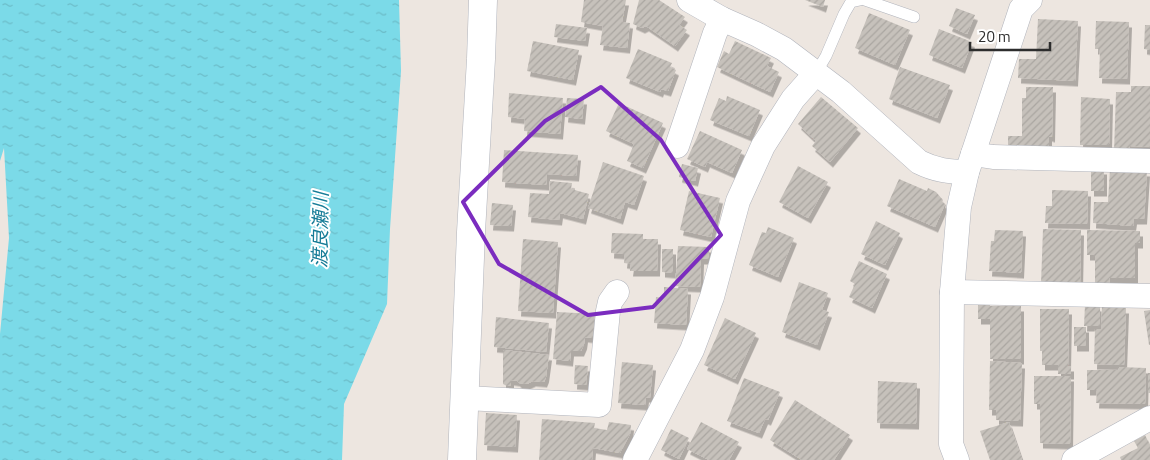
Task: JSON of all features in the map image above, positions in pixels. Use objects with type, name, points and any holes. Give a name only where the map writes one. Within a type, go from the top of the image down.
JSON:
[{"type":"street","points":[[462,460],[483,0]]},
{"type":"street","points":[[689,0],[722,19],[784,49],[841,92],[919,162],[931,168],[948,172],[970,163],[993,157],[1150,161]]},
{"type":"street","points":[[956,460],[951,444],[952,292],[959,207],[970,163],[1021,9],[1030,0]]},
{"type":"street","points":[[676,146],[714,33],[722,19]]},
{"type":"street","points":[[635,460],[692,350],[712,297],[738,201],[763,146],[793,99],[816,73]]},
{"type":"street","points":[[465,398],[600,405],[608,311],[610,302],[617,292]]},
{"type":"street","points":[[952,292],[1150,296]]},
{"type":"street","points":[[1074,460],[1150,418]]},
{"type":"lane","points":[[816,73],[826,56],[844,14],[852,2],[860,0]]},
{"type":"lane","points":[[865,0],[914,17]]},
{"type":"highlighted area","points":[[601,87],[661,140],[721,235],[653,307],[588,315],[499,264],[463,202],[545,121]]},
{"type":"water","name":"渡良瀬川","points":[[0,0],[399,0],[401,71],[390,229],[387,304],[344,404],[342,460],[0,460],[0,334],[9,238],[4,148],[0,161]]},
{"type":"building","points":[[584,0],[626,0],[622,22],[630,23],[627,48],[600,45],[603,26],[581,22]]},
{"type":"building","points":[[639,0],[659,0],[685,17],[679,25],[687,30],[675,46],[646,26],[642,28],[633,24]]},
{"type":"building","points":[[805,0],[825,0],[823,7]]},
{"type":"building","points":[[956,8],[975,15],[967,34],[949,26]]},
{"type":"building","points":[[869,13],[910,30],[895,65],[855,48]]},
{"type":"building","points":[[1038,19],[1078,21],[1075,81],[1018,78],[1019,59],[1036,59]]},
{"type":"building","points":[[1096,21],[1129,22],[1127,79],[1099,78],[1100,49],[1095,49]]},
{"type":"building","points":[[556,24],[587,28],[585,41],[554,37]]},
{"type":"building","points":[[1145,25],[1150,25],[1150,50],[1144,49]]},
{"type":"building","points":[[939,29],[972,42],[962,68],[929,55]]},
{"type":"building","points":[[533,41],[579,50],[573,80],[527,71]]},
{"type":"building","points":[[735,41],[771,58],[767,66],[779,72],[770,92],[717,67],[724,51],[729,54]]},
{"type":"building","points":[[638,49],[672,63],[670,67],[676,70],[668,91],[661,89],[660,92],[626,78]]},
{"type":"building","points":[[900,67],[950,85],[937,118],[889,99]]},
{"type":"building","points":[[1131,86],[1150,86],[1150,147],[1130,146],[1129,153],[1114,152],[1116,92],[1131,92]]},
{"type":"building","points":[[1026,87],[1053,87],[1052,137],[1049,136],[1049,148],[1008,147],[1008,136],[1022,136],[1022,98],[1026,98]]},
{"type":"building","points":[[509,93],[563,98],[560,134],[524,131],[525,119],[508,117]]},
{"type":"building","points":[[727,96],[760,110],[749,136],[710,120],[719,98],[726,101]]},
{"type":"building","points":[[821,97],[858,128],[830,162],[812,146],[816,141],[798,124]]},
{"type":"building","points":[[1081,97],[1110,99],[1109,145],[1080,145]]},
{"type":"building","points":[[567,98],[584,99],[582,119],[565,117]]},
{"type":"building","points":[[619,103],[663,123],[643,168],[627,161],[634,144],[606,131]]},
{"type":"building","points":[[700,131],[742,150],[732,173],[707,162],[705,167],[687,159]]},
{"type":"building","points":[[504,150],[578,155],[576,176],[547,174],[546,185],[502,182]]},
{"type":"building","points":[[603,162],[644,176],[634,205],[625,202],[620,219],[588,208]]},
{"type":"building","points":[[682,164],[698,168],[695,181],[679,177]]},
{"type":"building","points":[[798,166],[828,182],[808,218],[779,202]]},
{"type":"building","points":[[1091,169],[1104,169],[1104,191],[1091,191]]},
{"type":"building","points":[[1110,169],[1147,171],[1144,219],[1134,219],[1133,226],[1093,223],[1094,202],[1108,202]]},
{"type":"building","points":[[899,179],[927,191],[928,188],[936,192],[943,200],[942,202],[945,204],[935,227],[887,206]]},
{"type":"building","points":[[550,181],[572,183],[571,189],[589,194],[583,219],[560,213],[559,220],[528,217],[530,193],[549,194]]},
{"type":"building","points":[[1052,190],[1088,191],[1087,224],[1045,223],[1046,206],[1052,206]]},
{"type":"building","points":[[689,191],[720,198],[711,237],[680,230]]},
{"type":"building","points":[[492,203],[513,205],[511,226],[490,225]]},
{"type":"building","points":[[876,221],[900,233],[885,265],[861,254]]},
{"type":"building","points":[[768,227],[794,238],[778,277],[749,265],[762,232],[766,233]]},
{"type":"building","points":[[1043,229],[1081,230],[1080,285],[1041,284]]},
{"type":"building","points":[[995,230],[1023,231],[1021,273],[989,271],[991,241],[994,241]]},
{"type":"building","points":[[1087,230],[1140,231],[1140,243],[1135,243],[1135,278],[1109,278],[1110,283],[1095,283],[1095,255],[1087,255]]},
{"type":"building","points":[[612,233],[643,234],[643,239],[658,239],[657,271],[630,271],[631,264],[624,263],[625,254],[611,253]]},
{"type":"building","points":[[523,239],[558,242],[553,313],[518,311]]},
{"type":"building","points":[[678,246],[709,247],[709,259],[701,259],[700,287],[675,286]]},
{"type":"building","points":[[662,249],[673,249],[673,273],[662,272]]},
{"type":"building","points":[[859,261],[887,274],[872,308],[849,297],[855,284],[850,281]]},
{"type":"building","points":[[799,282],[828,293],[822,310],[829,312],[817,345],[782,332]]},
{"type":"building","points":[[664,287],[688,289],[686,325],[654,323],[656,297],[664,298]]},
{"type":"building","points":[[978,301],[990,301],[990,306],[1021,306],[1021,359],[990,359],[990,319],[978,319]]},
{"type":"building","points":[[1085,305],[1100,306],[1100,326],[1084,326]]},
{"type":"building","points":[[1102,307],[1126,308],[1124,365],[1094,364],[1095,329],[1101,329]]},
{"type":"building","points":[[1040,309],[1069,309],[1068,366],[1071,366],[1071,374],[1058,374],[1058,365],[1042,365]]},
{"type":"building","points":[[1150,310],[1150,345],[1149,345],[1144,311]]},
{"type":"building","points":[[557,312],[595,314],[593,338],[585,337],[581,351],[571,351],[570,361],[553,359]]},
{"type":"building","points":[[496,317],[549,323],[546,352],[494,347]]},
{"type":"building","points":[[725,318],[756,333],[735,379],[704,365]]},
{"type":"building","points":[[1074,327],[1086,327],[1086,346],[1074,346]]},
{"type":"building","points":[[503,350],[549,355],[544,382],[533,381],[527,384],[511,380],[511,385],[503,384]]},
{"type":"building","points":[[990,361],[1022,363],[1020,421],[996,420],[996,410],[989,410]]},
{"type":"building","points":[[622,362],[653,365],[650,398],[646,397],[645,405],[618,403]]},
{"type":"building","points":[[575,365],[588,366],[586,385],[574,384]]},
{"type":"building","points":[[1120,367],[1146,368],[1145,404],[1096,403],[1097,390],[1087,390],[1087,370],[1118,370]]},
{"type":"building","points":[[1148,373],[1150,373],[1150,393],[1148,393]]},
{"type":"building","points":[[1034,376],[1071,376],[1070,444],[1040,443],[1040,404],[1034,404]]},
{"type":"building","points":[[744,378],[780,392],[768,420],[765,419],[759,433],[727,421]]},
{"type":"building","points":[[878,381],[917,383],[916,424],[877,423]]},
{"type":"building","points":[[795,400],[850,435],[834,460],[802,460],[770,440]]},
{"type":"building","points":[[486,413],[517,415],[515,447],[484,445]]},
{"type":"building","points":[[542,419],[595,423],[594,428],[607,430],[609,422],[631,425],[630,434],[620,453],[593,448],[592,460],[539,460]]},
{"type":"building","points":[[701,422],[739,442],[729,460],[709,460],[687,449]]},
{"type":"building","points":[[1009,422],[1022,460],[990,460],[980,431]]},
{"type":"building","points":[[671,429],[689,438],[679,459],[661,450]]},
{"type":"building","points":[[1145,435],[1150,445],[1150,460],[1121,460],[1120,457],[1138,448],[1134,441]]}]
